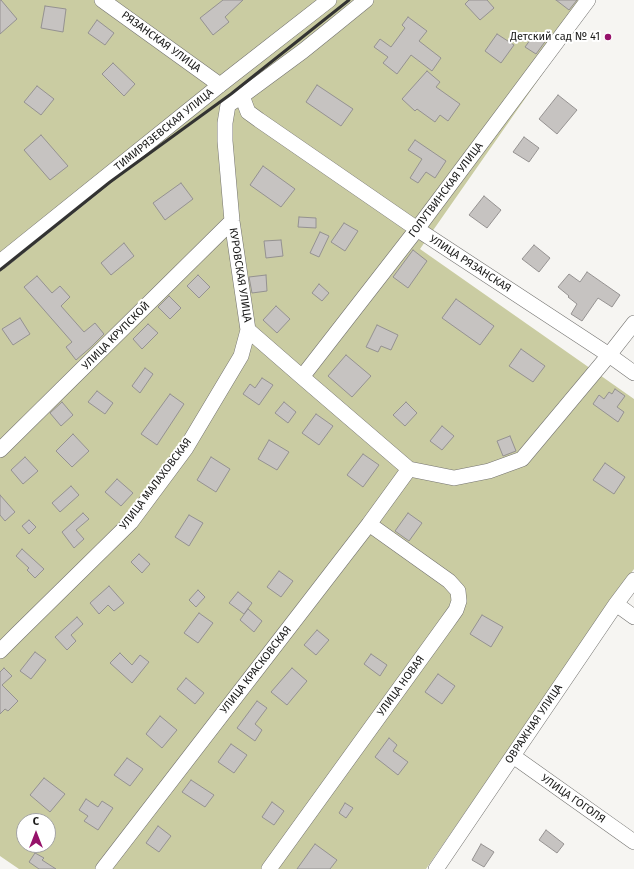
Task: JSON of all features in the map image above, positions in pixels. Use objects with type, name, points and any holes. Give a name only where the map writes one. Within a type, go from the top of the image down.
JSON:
[{"type":"street","name":"РЯЗАНСКАЯ УЛИЦА","points":[[102,0],[220,85]]},
{"type":"street","name":"ТИМИРЯЗЕВСКАЯ УЛИЦА","points":[[0,262],[220,85],[329,0]]},
{"type":"street","points":[[242,96],[304,51],[366,0]]},
{"type":"street","name":"ГОЛУТВИНСКАЯ УЛИЦА","points":[[302,377],[417,229],[588,0]]},
{"type":"street","name":"КУРОВСКАЯ УЛИЦА","points":[[242,96],[228,105],[225,123],[225,141],[236,256],[248,330],[409,469]]},
{"type":"street","name":"УЛИЦА РЯЗАНСКАЯ","points":[[242,96],[248,112],[417,229],[609,355]]},
{"type":"street","name":"УЛИЦА КРУПСКОЙ","points":[[0,450],[232,221]]},
{"type":"street","points":[[409,469],[454,478],[489,471],[522,459],[634,323]]},
{"type":"street","name":"УЛИЦА МАЛАХОВСКАЯ","points":[[0,651],[130,522],[186,448],[241,356],[248,330]]},
{"type":"street","points":[[609,355],[634,373]]},
{"type":"street","name":"УЛИЦА КРАСКОВСКАЯ","points":[[103,869],[369,524],[409,469]]},
{"type":"street","name":"УЛИЦА НОВАЯ","points":[[269,869],[456,610],[459,601],[458,591],[448,581],[369,524]]},
{"type":"street","name":"ОВРАЖНАЯ УЛИЦА","points":[[436,869],[616,604],[634,580]]},
{"type":"street","points":[[616,604],[634,617]]},
{"type":"street","name":"УЛИЦА ГОГОЛЯ","points":[[513,756],[634,842]]},
{"type":"green space","points":[[0,0],[594,0],[420,249],[634,399],[634,569],[426,869],[19,869],[0,856]]},
{"type":"building","points":[[0,0],[17,19],[0,34]]},
{"type":"building","points":[[223,0],[243,0],[225,17],[229,22],[213,35],[200,18]]},
{"type":"building","points":[[469,0],[487,0],[494,8],[480,20],[465,4]]},
{"type":"building","points":[[556,0],[577,0],[569,10]]},
{"type":"building","points":[[45,6],[66,9],[63,32],[41,28]]},
{"type":"building","points":[[408,17],[427,31],[419,41],[441,58],[432,71],[411,55],[397,74],[383,63],[388,57],[374,47],[380,39],[391,47],[405,28],[402,25]]},
{"type":"building","points":[[97,20],[114,33],[105,45],[88,33]]},
{"type":"building","points":[[536,32],[547,39],[536,54],[525,47]]},
{"type":"building","points":[[497,34],[514,45],[501,63],[485,51]]},
{"type":"building","points":[[113,63],[135,84],[124,96],[102,74]]},
{"type":"building","points":[[427,71],[440,82],[436,87],[460,104],[448,121],[440,115],[435,122],[417,109],[415,111],[402,99]]},
{"type":"building","points":[[317,85],[353,109],[341,126],[306,102]]},
{"type":"building","points":[[37,86],[54,99],[41,115],[24,102]]},
{"type":"building","points":[[558,95],[577,110],[557,134],[539,119]]},
{"type":"building","points":[[41,135],[68,166],[50,180],[24,150]]},
{"type":"building","points":[[524,137],[539,148],[529,162],[513,152]]},
{"type":"building","points":[[415,140],[446,161],[435,178],[426,172],[418,183],[410,178],[422,159],[408,150]]},
{"type":"building","points":[[263,166],[295,189],[281,207],[250,185]]},
{"type":"building","points":[[181,183],[193,199],[165,220],[153,203]]},
{"type":"building","points":[[484,196],[501,210],[487,228],[469,215]]},
{"type":"building","points":[[299,217],[316,218],[316,228],[298,227]]},
{"type":"building","points":[[344,223],[358,231],[345,251],[331,242]]},
{"type":"building","points":[[320,232],[329,236],[319,257],[310,253]]},
{"type":"building","points":[[281,240],[283,256],[266,258],[264,241]]},
{"type":"building","points":[[124,243],[134,256],[111,275],[101,263]]},
{"type":"building","points":[[534,245],[550,258],[539,272],[522,259]]},
{"type":"building","points":[[413,250],[427,261],[408,288],[393,277]]},
{"type":"building","points":[[587,272],[620,295],[612,307],[598,298],[582,321],[571,314],[577,304],[558,287],[569,274],[580,282]]},
{"type":"building","points":[[198,275],[210,287],[199,298],[187,286]]},
{"type":"building","points":[[266,275],[267,291],[252,293],[249,277]]},
{"type":"building","points":[[37,276],[52,293],[60,286],[70,297],[61,306],[84,332],[95,323],[104,334],[76,360],[66,347],[72,342],[24,287]]},
{"type":"building","points":[[319,284],[329,293],[322,301],[312,293]]},
{"type":"building","points":[[169,296],[181,308],[170,319],[158,307]]},
{"type":"building","points":[[456,299],[494,326],[480,345],[442,318]]},
{"type":"building","points":[[276,306],[290,319],[277,333],[263,320]]},
{"type":"building","points":[[20,318],[30,334],[13,345],[2,329]]},
{"type":"building","points":[[148,324],[158,333],[142,349],[133,339]]},
{"type":"building","points":[[377,325],[398,335],[391,350],[381,346],[378,352],[366,347]]},
{"type":"building","points":[[521,349],[545,366],[533,382],[509,366]]},
{"type":"building","points":[[346,355],[371,376],[352,397],[328,376]]},
{"type":"building","points":[[145,368],[153,374],[140,393],[132,386]]},
{"type":"building","points":[[262,378],[273,385],[259,405],[243,394],[250,384],[255,388]]},
{"type":"building","points":[[615,389],[625,396],[617,407],[624,412],[618,422],[593,404],[599,395],[604,399],[609,392],[612,394]]},
{"type":"building","points":[[97,391],[113,403],[105,414],[88,402]]},
{"type":"building","points":[[170,394],[184,404],[157,445],[141,434]]},
{"type":"building","points":[[62,402],[73,415],[61,426],[50,413]]},
{"type":"building","points":[[284,402],[296,412],[288,423],[275,413]]},
{"type":"building","points":[[406,402],[417,413],[405,426],[393,415]]},
{"type":"building","points":[[316,414],[333,426],[319,445],[302,433]]},
{"type":"building","points":[[442,426],[454,436],[442,450],[430,441]]},
{"type":"building","points":[[73,434],[89,451],[72,467],[56,451]]},
{"type":"building","points":[[510,436],[516,451],[503,456],[497,441]]},
{"type":"building","points":[[269,440],[289,452],[277,470],[258,459]]},
{"type":"building","points":[[363,454],[379,465],[363,487],[347,475]]},
{"type":"building","points":[[25,457],[38,471],[23,484],[11,470]]},
{"type":"building","points":[[211,457],[230,469],[216,492],[197,480]]},
{"type":"building","points":[[605,463],[625,477],[614,494],[593,480]]},
{"type":"building","points":[[117,479],[133,493],[121,506],[105,492]]},
{"type":"building","points":[[71,486],[79,495],[60,512],[52,503]]},
{"type":"building","points":[[0,495],[15,512],[5,521],[0,515]]},
{"type":"building","points":[[83,513],[89,519],[76,530],[84,539],[74,548],[62,532]]},
{"type":"building","points":[[408,513],[422,523],[409,541],[395,531]]},
{"type":"building","points":[[189,515],[203,523],[189,546],[175,537]]},
{"type":"building","points":[[29,520],[36,527],[29,534],[22,526]]},
{"type":"building","points":[[22,549],[44,569],[35,578],[27,570],[29,568],[16,556]]},
{"type":"building","points":[[139,554],[150,564],[142,573],[131,562]]},
{"type":"building","points":[[279,571],[293,581],[281,597],[267,587]]},
{"type":"building","points":[[109,586],[124,603],[114,611],[108,605],[99,614],[90,603]]},
{"type":"building","points":[[198,590],[205,597],[196,607],[189,600]]},
{"type":"building","points":[[238,592],[252,603],[244,614],[229,603]]},
{"type":"building","points":[[248,609],[262,621],[254,632],[240,620]]},
{"type":"building","points":[[199,613],[213,623],[198,643],[184,633]]},
{"type":"building","points":[[482,615],[503,627],[491,647],[470,634]]},
{"type":"building","points":[[77,617],[83,624],[71,635],[76,641],[67,650],[55,637]]},
{"type":"building","points":[[317,630],[329,640],[316,655],[304,645]]},
{"type":"building","points":[[35,652],[46,660],[31,679],[20,671]]},
{"type":"building","points":[[120,653],[132,665],[140,655],[149,662],[132,683],[110,663]]},
{"type":"building","points":[[371,654],[387,665],[380,676],[364,664]]},
{"type":"building","points":[[4,668],[12,676],[2,685],[18,701],[8,711],[5,709],[0,714],[0,672]]},
{"type":"building","points":[[292,668],[307,681],[287,705],[271,692]]},
{"type":"building","points":[[438,674],[455,686],[442,704],[425,692]]},
{"type":"building","points":[[186,678],[204,693],[195,704],[177,689]]},
{"type":"building","points":[[257,701],[267,708],[255,724],[262,730],[255,741],[237,728]]},
{"type":"building","points":[[160,716],[177,730],[162,748],[146,734]]},
{"type":"building","points":[[389,738],[397,745],[393,751],[408,762],[398,775],[375,757]]},
{"type":"building","points":[[231,744],[247,755],[234,773],[218,762]]},
{"type":"building","points":[[127,758],[143,769],[130,786],[114,775]]},
{"type":"building","points":[[44,778],[65,794],[50,812],[30,795]]},
{"type":"building","points":[[191,780],[214,795],[205,807],[182,792]]},
{"type":"building","points":[[86,799],[98,807],[102,801],[113,808],[98,830],[84,821],[88,816],[79,810]]},
{"type":"building","points":[[272,802],[284,811],[274,825],[262,817]]},
{"type":"building","points":[[345,803],[353,808],[346,818],[339,813]]},
{"type":"building","points":[[158,826],[171,836],[159,852],[146,843]]},
{"type":"building","points":[[546,830],[564,844],[557,853],[539,840]]},
{"type":"building","points":[[315,844],[337,860],[330,869],[297,869]]},
{"type":"building","points":[[481,844],[494,852],[484,867],[472,860]]},
{"type":"building","points":[[35,853],[44,858],[42,860],[56,869],[39,869],[29,862]]},
{"type":"railway","points":[[0,270],[110,182],[231,94],[349,0]]},
{"type":"place","name":"Детский сад № 41","points":[[608,37]]}]
